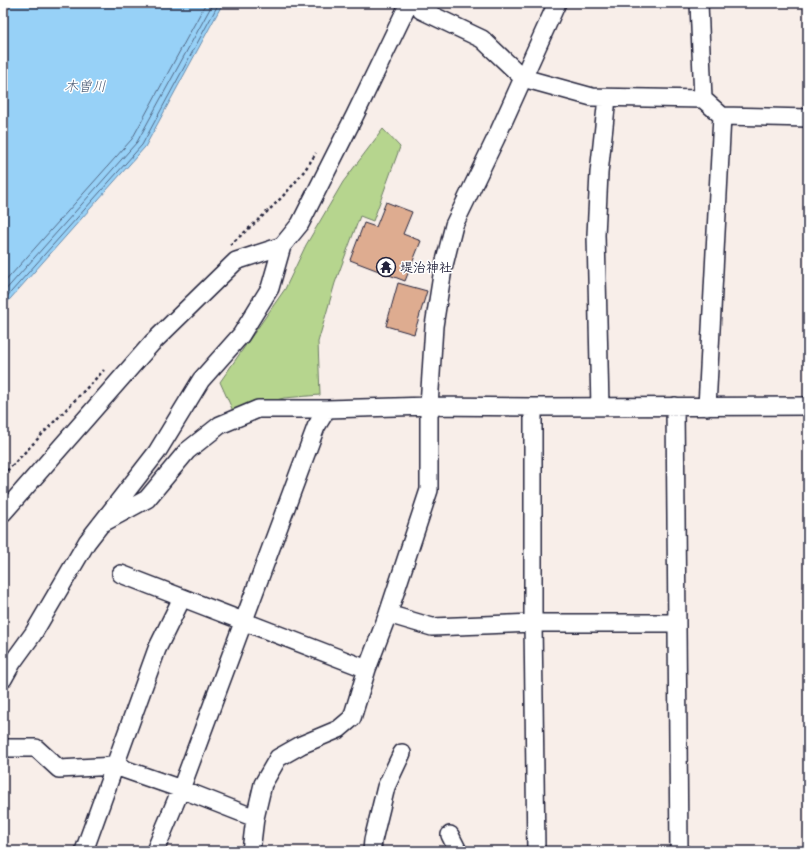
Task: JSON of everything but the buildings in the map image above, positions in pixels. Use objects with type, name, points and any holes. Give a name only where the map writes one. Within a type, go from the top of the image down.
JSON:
[{"type":"street","points":[[251,851],[255,818],[263,784],[278,758],[301,745],[339,729],[352,718],[367,669],[388,614],[428,490],[429,406],[434,326],[442,269],[454,224],[496,138],[557,3]]},
{"type":"street","points":[[699,3],[703,99]]},
{"type":"street","points":[[3,679],[32,634],[87,542],[157,452],[201,380],[241,335],[270,288],[282,246],[300,224],[355,115],[415,6],[482,39],[523,78],[592,96],[607,98],[703,99],[722,116],[808,118]]},
{"type":"street","points":[[600,407],[596,235],[599,173],[607,98]]},
{"type":"street","points":[[707,407],[722,116]]},
{"type":"street","points":[[3,513],[152,343],[236,261],[282,246]]},
{"type":"street","points":[[101,524],[147,499],[187,451],[220,425],[258,409],[327,409],[429,406],[808,406]]},
{"type":"street","points":[[675,406],[679,851]]},
{"type":"street","points":[[534,407],[533,623],[536,851]]},
{"type":"street","points":[[155,851],[181,789],[316,427],[327,409]]},
{"type":"street","points":[[122,574],[244,623],[367,669]]},
{"type":"street","points":[[84,851],[157,649],[182,598]]},
{"type":"street","points":[[388,614],[432,627],[533,623],[677,623]]},
{"type":"street","points":[[3,748],[36,748],[59,769],[115,766],[181,789],[255,818]]},
{"type":"street","points":[[372,851],[373,840],[386,787],[402,753]]},
{"type":"street","points":[[450,835],[458,851]]},
{"type":"path","points":[[226,248],[268,212],[306,170],[318,149]]},
{"type":"path","points":[[3,475],[108,366]]},
{"type":"green space","points":[[383,129],[400,147],[373,221],[360,216],[335,283],[318,342],[320,395],[284,398],[233,411],[220,382],[285,289],[306,245],[343,182]]},
{"type":"water","name":"木曽川","points":[[3,3],[223,3],[145,147],[3,307]]},
{"type":"place","name":"堤治神社","points":[[386,267]]}]
